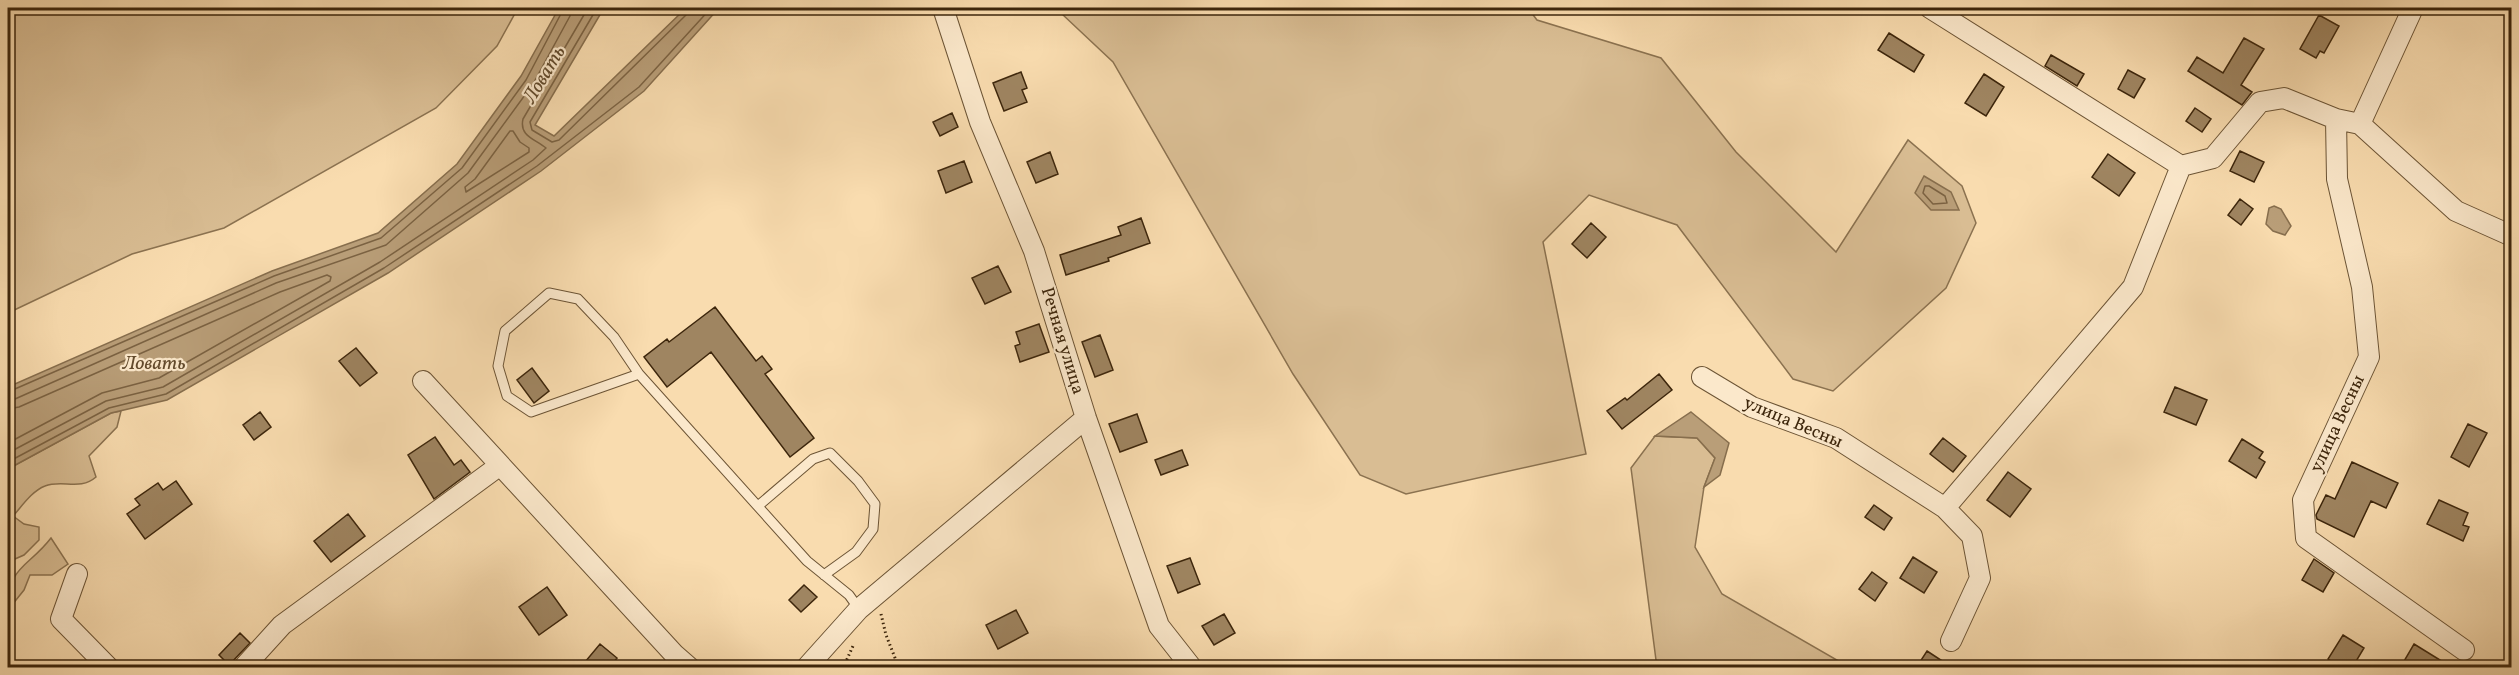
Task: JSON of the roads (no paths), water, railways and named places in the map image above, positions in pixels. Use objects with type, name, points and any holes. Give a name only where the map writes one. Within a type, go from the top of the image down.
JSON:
[{"type":"street","name":"Речная улица","points":[[943,8],[980,122],[1034,251],[1086,418],[1159,626],[1192,668]]},
{"type":"street","points":[[1930,8],[2181,166],[2213,158],[2260,102],[2284,98],[2336,119],[2360,124],[2456,211],[2511,236]]},
{"type":"street","points":[[2360,124],[2413,8]]},
{"type":"street","name":"улица Весны","points":[[2336,119],[2337,179],[2362,287],[2369,357],[2303,500],[2306,538],[2464,650]]},
{"type":"street","points":[[1945,508],[2133,287],[2181,166]]},
{"type":"street","name":"улица Весны","points":[[1702,378],[1752,408],[1836,438],[1945,508],[1972,536],[1980,578],[1951,641]]},
{"type":"street","points":[[423,381],[499,466],[674,654],[690,668]]},
{"type":"street","points":[[806,668],[859,609],[1086,418]]},
{"type":"street","points":[[243,668],[282,625],[499,466]]},
{"type":"street","points":[[77,574],[61,619],[109,668]]},
{"type":"lane","points":[[639,374],[531,412],[507,396],[498,366],[505,331],[549,293],[578,299],[614,337],[639,374],[807,561],[849,596],[859,609]]},
{"type":"lane","points":[[758,506],[813,459],[830,453],[858,481],[875,504],[873,529],[856,552],[824,575]]},
{"type":"water","name":"Ловать","points":[[559,8],[604,8],[535,125],[554,136],[686,8],[719,8],[644,91],[541,171],[388,273],[167,400],[111,413],[8,469],[8,387],[272,271],[378,233],[457,164],[521,76]]},
{"type":"water","points":[[1924,176],[1951,192],[1959,210],[1931,210],[1915,193]]},
{"type":"water","points":[[2274,206],[2281,209],[2291,226],[2285,235],[2273,231],[2266,224],[2269,208]]},
{"type":"water","points":[[1691,412],[1729,443],[1720,475],[1704,487],[1715,458],[1697,438],[1655,436]]}]
